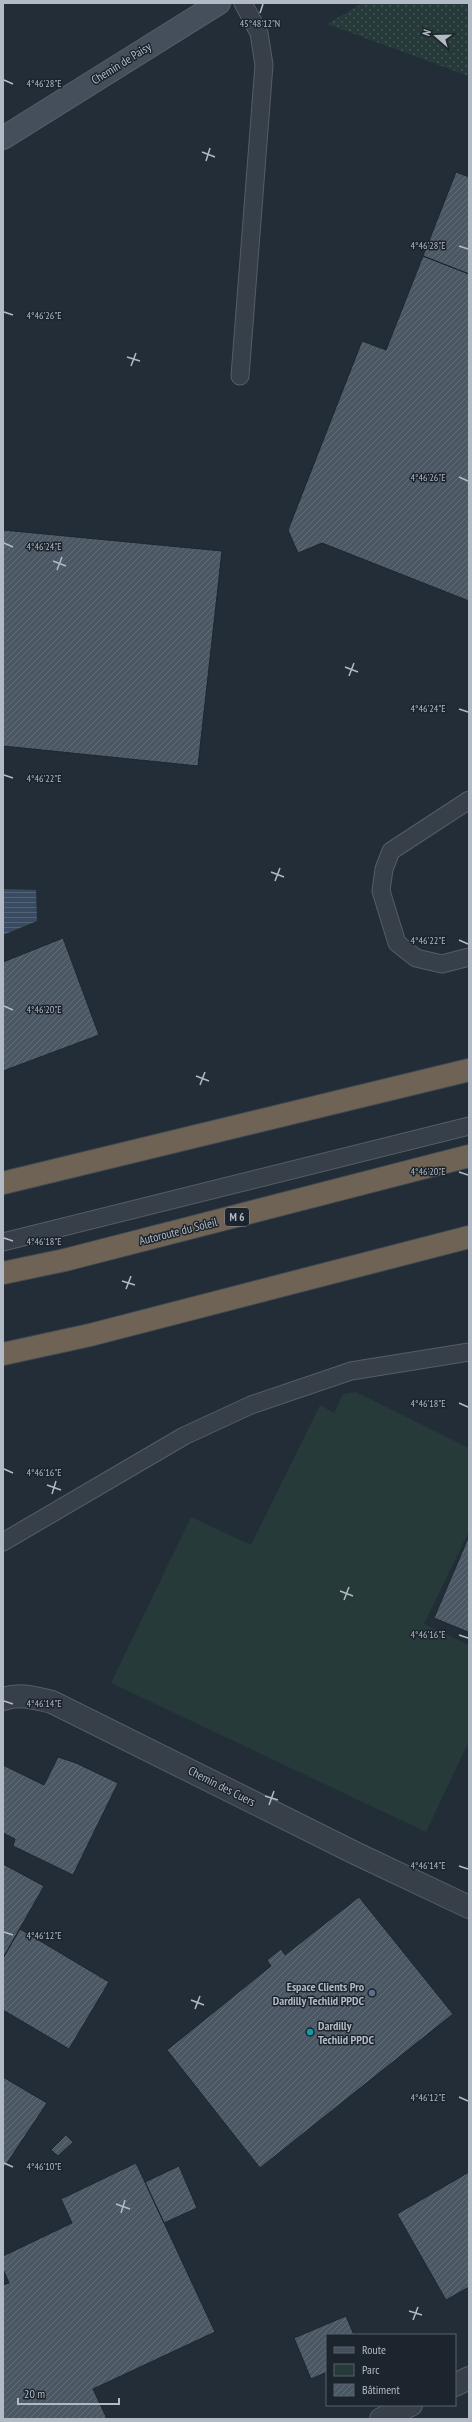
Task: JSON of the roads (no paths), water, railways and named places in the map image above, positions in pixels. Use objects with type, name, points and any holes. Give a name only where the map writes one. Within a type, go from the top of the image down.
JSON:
[{"type":"highway","points":[[3,1183],[469,1070]]},
{"type":"highway","name":"Autoroute du Soleil","points":[[3,1273],[88,1254],[469,1156]]},
{"type":"highway","points":[[3,1354],[90,1335],[469,1237]]},
{"type":"street","name":"Chemin de Paisy","points":[[3,138],[219,3]]},
{"type":"street","name":"Chemin des Cuers","points":[[9,1697],[31,1696],[59,1705],[356,1854],[469,1907]]},
{"type":"street","points":[[456,2384],[469,2378]]},
{"type":"street","points":[[380,2419],[409,2406]]},
{"type":"lane","points":[[240,376],[264,65],[259,33],[243,3]]},
{"type":"lane","points":[[469,800],[391,851],[384,870],[381,891],[397,943],[416,958],[442,964],[469,957]]},
{"type":"lane","points":[[3,1242],[469,1126]]},
{"type":"lane","points":[[3,1542],[184,1436],[250,1405],[351,1371],[469,1352]]},
{"type":"water","points":[[3,889],[36,890],[37,921],[3,935]]},
{"type":"place","name":"Espace Clients Pro Dardilly Techlid PPDC","points":[[372,1993]]},
{"type":"place","name":"Dardilly Techlid PPDC","points":[[310,2032]]}]
